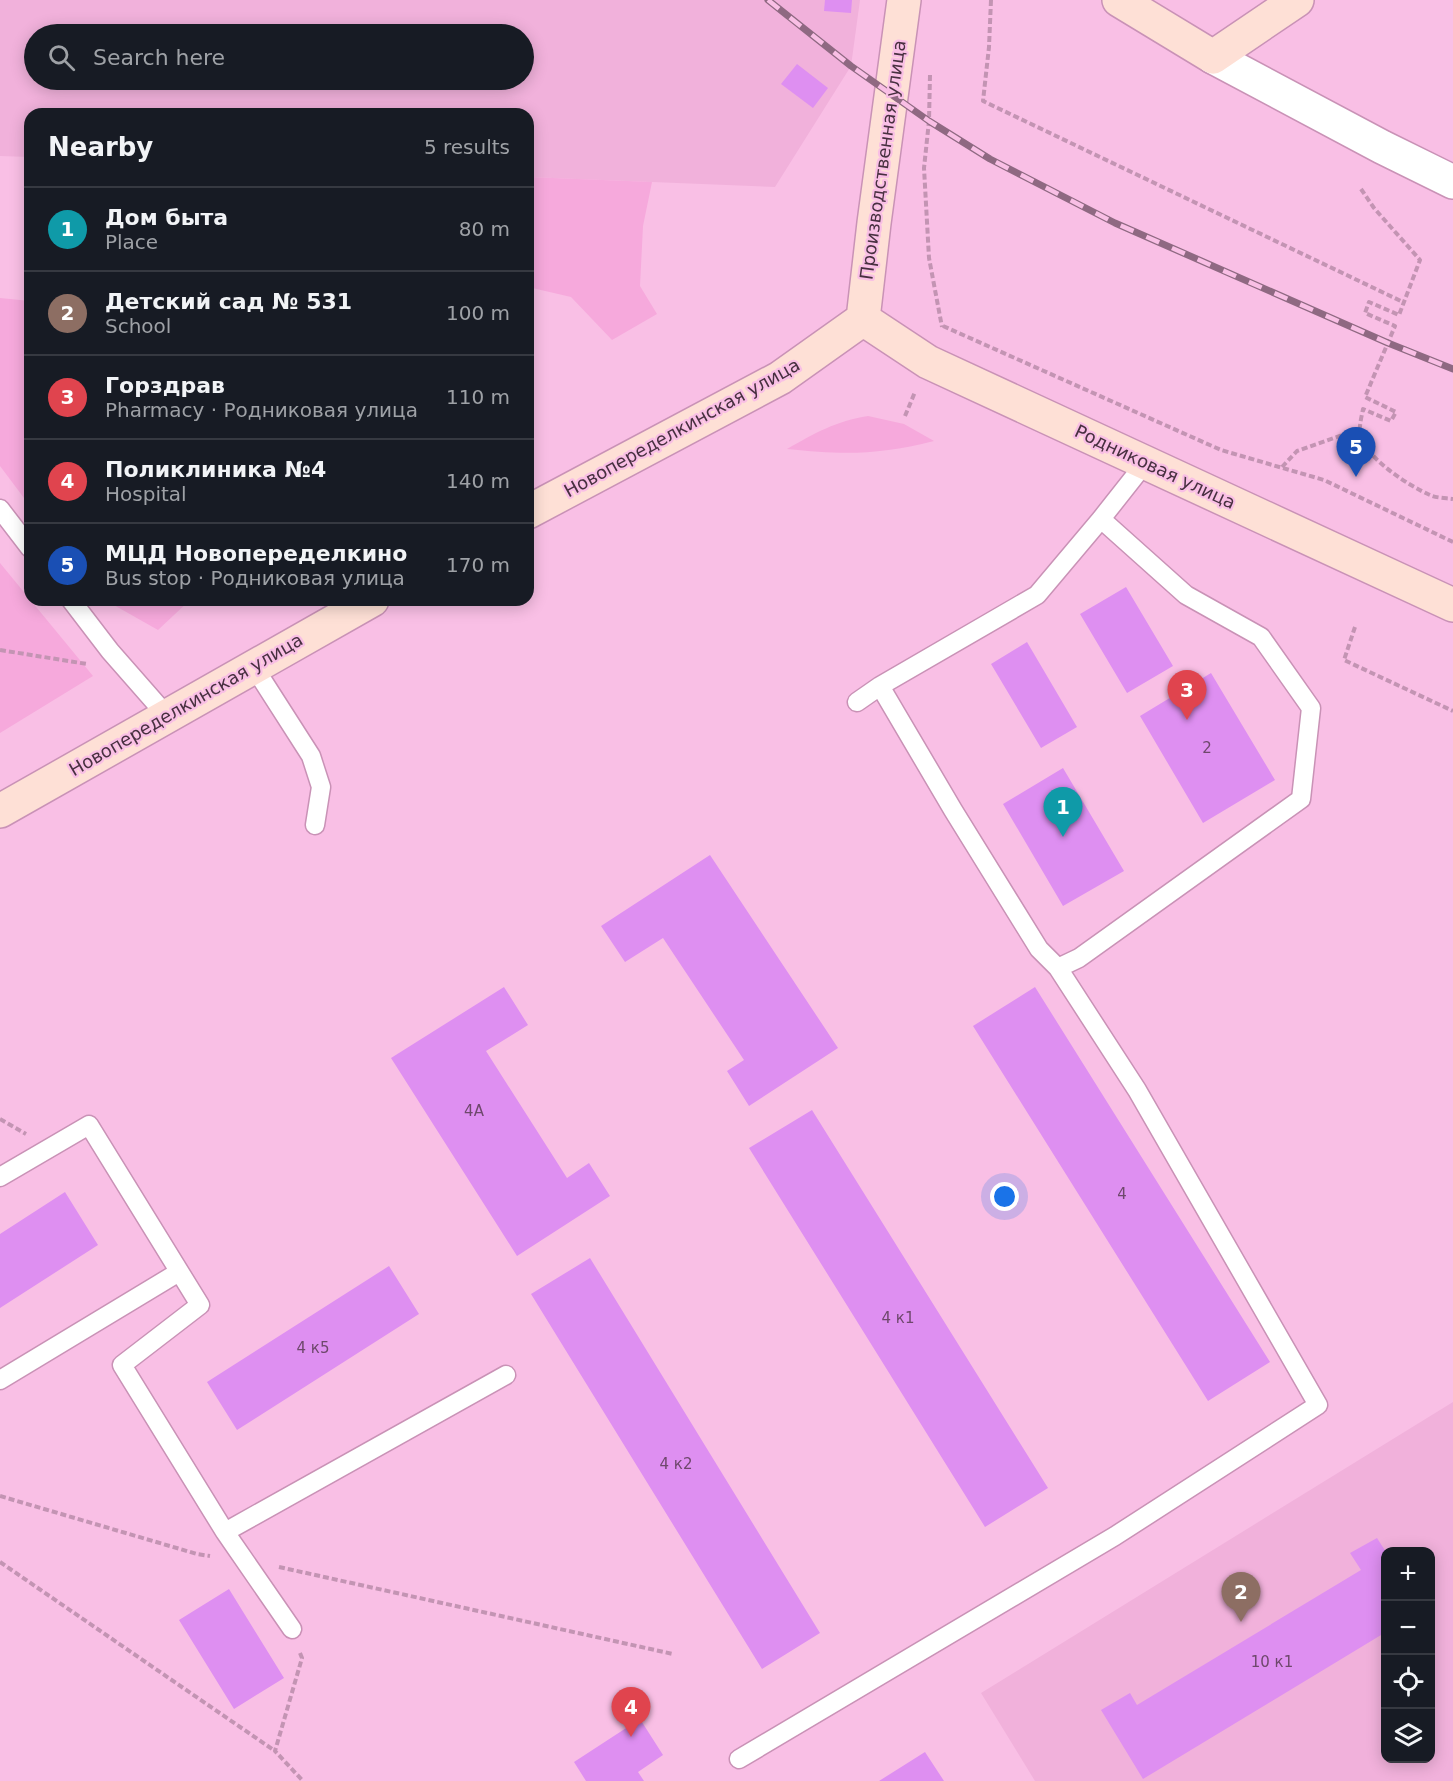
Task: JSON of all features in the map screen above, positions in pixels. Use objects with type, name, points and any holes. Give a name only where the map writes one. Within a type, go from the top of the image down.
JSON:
[{"type":"main road","name":"Производственная улица","points":[[863,319],[904,0]]},
{"type":"main road","points":[[1119,0],[1213,57],[1297,0]]},
{"type":"main road","name":"Родниковая улица","points":[[863,319],[928,362],[1453,604]]},
{"type":"main road","name":"Новопеределкинская улица","points":[[534,509],[780,378],[863,319]]},
{"type":"main road","name":"Новопеределкинская улица","points":[[0,811],[361,606]]},
{"type":"street","points":[[1213,57],[1453,182]]},
{"type":"lane","points":[[857,702],[880,686],[1037,595],[1146,462]]},
{"type":"lane","points":[[0,509],[24,540]]},
{"type":"lane","points":[[1058,968],[1079,958],[1301,799],[1311,708],[1261,637],[1186,595],[1101,519]]},
{"type":"lane","points":[[76,606],[111,651],[168,716]]},
{"type":"lane","points":[[254,667],[311,756],[321,787],[315,825]]},
{"type":"lane","points":[[739,1759],[1115,1536],[1318,1405],[1137,1090],[1058,968],[1039,949],[952,810],[880,686]]},
{"type":"lane","points":[[0,1177],[89,1125],[200,1305],[122,1365],[225,1532],[292,1629]]},
{"type":"lane","points":[[0,1380],[179,1272]]},
{"type":"lane","points":[[225,1532],[506,1375]]},
{"type":"path","points":[[991,0],[983,101],[1403,302]]},
{"type":"path","points":[[930,74],[929,121],[924,168],[929,258],[943,326],[1221,450],[1324,480],[1453,542]]},
{"type":"path","points":[[1361,189],[1374,208],[1420,260],[1399,315],[1369,302],[1365,313],[1395,326],[1365,397],[1396,412],[1391,421],[1363,409],[1359,429],[1362,441],[1382,465],[1430,495],[1453,499]]},
{"type":"path","points":[[1282,467],[1297,452],[1359,429]]},
{"type":"path","points":[[1355,627],[1344,660],[1453,711]]},
{"type":"path","points":[[0,650],[94,665]]},
{"type":"path","points":[[0,1496],[197,1554],[244,1559],[674,1654]]},
{"type":"path","points":[[0,1562],[275,1751],[303,1781]]},
{"type":"path","points":[[275,1751],[302,1658],[292,1629]]},
{"type":"shaded area","points":[[0,0],[860,0],[851,66],[775,187],[534,177],[534,108],[24,108],[24,157],[0,156]]},
{"type":"shaded area","points":[[534,177],[652,182],[643,226],[640,286],[657,314],[612,340],[571,297],[534,288]]},
{"type":"shaded area","points":[[0,298],[24,300],[24,498],[0,466]]},
{"type":"shaded area","points":[[868,416],[904,424],[934,441],[896,449],[861,452],[787,449],[836,424]]},
{"type":"shaded area","points":[[0,563],[24,592],[24,606],[35,606],[93,676],[0,733]]},
{"type":"shaded area","points":[[116,606],[184,606],[158,630]]},
{"type":"shaded area","points":[[1453,1402],[1453,1781],[1035,1781],[981,1693]]},
{"type":"building","points":[[825,0],[852,0],[851,13],[824,11]]},
{"type":"building","points":[[797,64],[828,88],[813,108],[781,84]]},
{"type":"building","points":[[1126,587],[1173,666],[1127,693],[1080,614]]},
{"type":"building","points":[[1027,642],[1077,727],[1041,748],[991,664]]},
{"type":"building","points":[[1211,673],[1275,780],[1203,823],[1140,716]]},
{"type":"building","points":[[1063,768],[1124,871],[1063,906],[1003,804]]},
{"type":"building","points":[[710,855],[838,1048],[749,1106],[727,1071],[744,1060],[663,938],[625,962],[601,926]]},
{"type":"building","points":[[504,987],[528,1025],[486,1051],[567,1178],[589,1163],[610,1196],[517,1256],[391,1058]]},
{"type":"building","points":[[1035,987],[1270,1362],[1208,1401],[973,1026]]},
{"type":"building","points":[[812,1110],[1048,1488],[985,1527],[749,1148]]},
{"type":"building","points":[[65,1192],[98,1245],[0,1308],[0,1234]]},
{"type":"building","points":[[590,1258],[820,1633],[762,1669],[531,1294]]},
{"type":"building","points":[[389,1266],[419,1314],[237,1430],[207,1382]]},
{"type":"building","points":[[1377,1538],[1383,1547],[1381,1635],[1143,1779],[1101,1710],[1130,1693],[1137,1705],[1361,1570],[1350,1553]]},
{"type":"building","points":[[229,1589],[284,1678],[234,1709],[179,1620]]},
{"type":"building","points":[[640,1719],[663,1755],[638,1772],[644,1781],[586,1781],[574,1762]]},
{"type":"building","points":[[925,1752],[944,1781],[879,1781]]},
{"type":"railway","points":[[768,0],[851,66],[929,121],[990,159],[1115,223],[1388,343],[1453,369]]},
{"type":"place","name":"МЦД Новопеределкино","points":[[1356,477]]},
{"type":"place","name":"Горздрав","points":[[1187,720]]},
{"type":"place","name":"Дом быта","points":[[1063,837]]},
{"type":"place","name":"Детский сад № 531","points":[[1241,1622]]},
{"type":"place","name":"Поликлиника №4","points":[[631,1737]]}]
